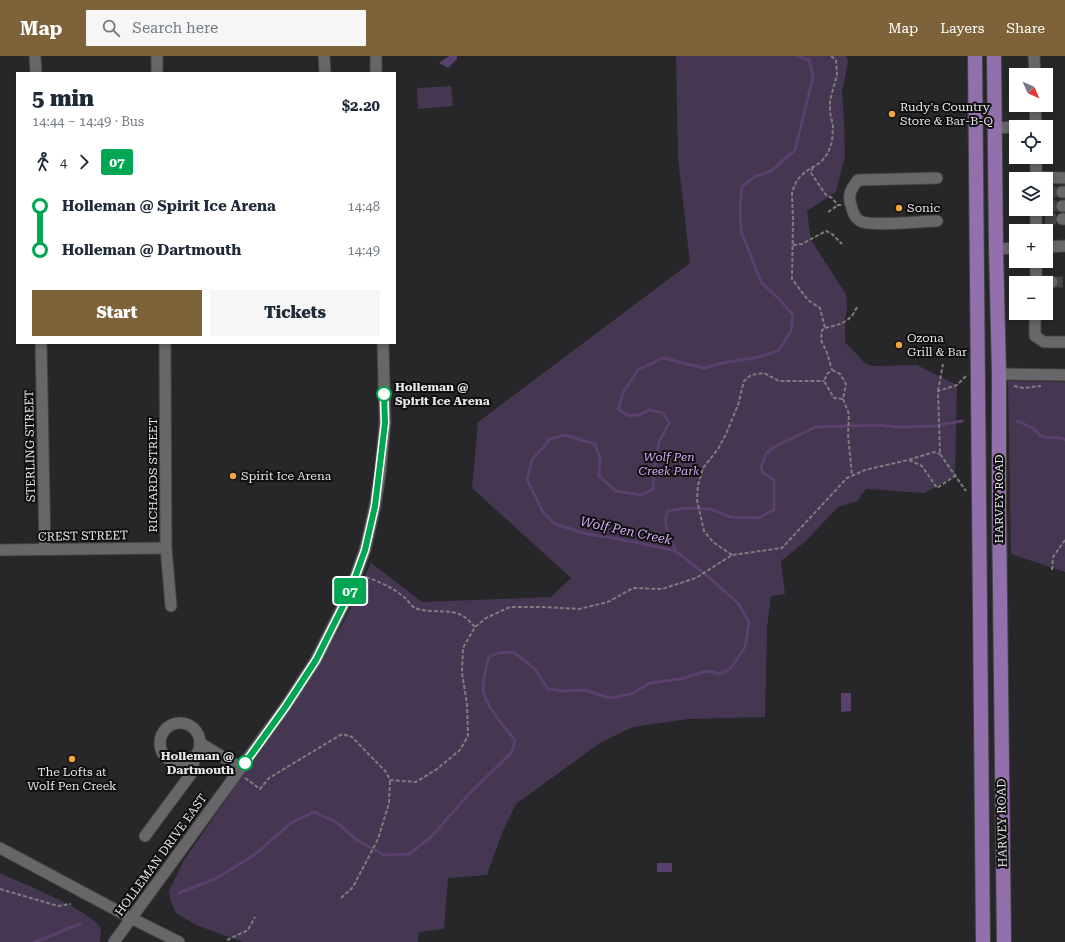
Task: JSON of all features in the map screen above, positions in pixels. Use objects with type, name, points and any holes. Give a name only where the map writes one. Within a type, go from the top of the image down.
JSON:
[{"type":"main road","name":"HARVEY ROAD","points":[[975,56],[980,506],[982,940]]},
{"type":"main road","name":"HARVEY ROAD","points":[[994,56],[999,374],[1003,940]]},
{"type":"main road","points":[[975,71],[985,85],[985,122],[987,126],[995,128]]},
{"type":"main road","points":[[976,177],[984,179],[986,184],[987,221],[996,232]]},
{"type":"main road","points":[[980,506],[986,507],[990,514],[990,554],[1000,572]]},
{"type":"main road","points":[[980,705],[990,715],[991,768],[992,771],[1001,774]]},
{"type":"street","points":[[35,56],[36,72]]},
{"type":"street","points":[[157,56],[157,72]]},
{"type":"street","points":[[324,56],[325,72]]},
{"type":"street","points":[[376,56],[376,72]]},
{"type":"street","points":[[1034,56],[1034,68]]},
{"type":"street","points":[[995,128],[1009,127]]},
{"type":"street","points":[[937,178],[858,180],[851,189],[848,199],[853,212],[860,221],[874,223],[937,221]]},
{"type":"street","points":[[1053,178],[1065,178]]},
{"type":"street","points":[[1053,247],[1065,246]]},
{"type":"street","points":[[996,249],[1009,248]]},
{"type":"street","points":[[1035,320],[1035,336],[1044,342],[1065,342]]},
{"type":"street","name":"STERLING STREET","points":[[41,344],[45,549]]},
{"type":"street","name":"RICHARDS STREET","points":[[165,344],[166,548],[171,606]]},
{"type":"street","name":"HOLLEMAN DRIVE EAST","points":[[114,942],[286,706],[316,660],[349,594],[365,550],[375,506],[385,423],[383,344]]},
{"type":"street","points":[[999,374],[1065,375]]},
{"type":"street","name":"CREST STREET","points":[[0,550],[166,548]]},
{"type":"street","points":[[180,723],[192,727],[197,732],[200,742],[199,751],[195,757],[184,763],[171,761],[162,752],[160,746],[163,733],[173,725],[180,723]]},
{"type":"street","points":[[200,742],[239,770]]},
{"type":"street","points":[[145,836],[191,774],[195,757]]},
{"type":"street","points":[[0,848],[178,942]]},
{"type":"path","points":[[825,328],[820,308],[808,300],[792,278],[792,192],[797,180],[805,172],[821,162],[828,154],[832,142],[833,126],[830,112],[830,100],[837,75],[836,60],[831,56]]},
{"type":"path","points":[[813,167],[811,173],[826,195],[832,198],[838,205]]},
{"type":"path","points":[[828,212],[838,205],[851,205]]},
{"type":"path","points":[[793,245],[802,244],[826,231],[832,234],[842,244]]},
{"type":"path","points":[[832,370],[828,353],[821,340],[822,330],[845,322],[854,314],[857,307]]},
{"type":"path","points":[[943,364],[938,391],[938,436],[940,454],[967,492]]},
{"type":"path","points":[[824,381],[827,374],[832,370]]},
{"type":"path","points":[[832,370],[840,374],[846,384],[843,399],[849,414],[848,433],[852,476]]},
{"type":"path","points":[[732,555],[713,542],[704,531],[697,500],[698,485],[704,468],[718,450],[726,434],[738,405],[744,381],[751,375],[764,373],[779,381],[824,381]]},
{"type":"path","points":[[938,391],[957,386],[968,373]]},
{"type":"path","points":[[824,381],[834,398],[843,399]]},
{"type":"path","points":[[390,780],[416,782],[437,769],[460,750],[468,736],[467,704],[462,673],[463,648],[475,627],[486,618],[510,607],[580,609],[608,602],[632,588],[662,588],[696,578],[732,555],[782,548],[847,478],[865,470],[934,452],[940,454]]},
{"type":"path","points":[[908,460],[922,466],[937,488],[955,476]]},
{"type":"path","points":[[1052,570],[1053,557],[1065,540]]},
{"type":"path","points":[[366,576],[393,589],[405,598],[413,608],[431,612],[444,611],[462,616],[475,627]]},
{"type":"path","points":[[239,770],[260,789],[269,778],[342,734],[352,737],[386,772],[390,780],[389,803],[378,839],[353,887],[341,898]]},
{"type":"path","points":[[0,889],[58,906],[71,904]]},
{"type":"path","points":[[228,940],[248,930],[255,917]]},
{"type":"green space","name":"Wolf Pen Creek Park","points":[[676,56],[846,56],[848,61],[842,93],[845,156],[836,192],[807,211],[811,240],[846,294],[847,309],[845,320],[845,342],[866,364],[873,366],[917,365],[957,385],[955,476],[925,493],[866,489],[857,501],[838,507],[806,541],[781,561],[785,594],[771,596],[767,628],[765,717],[689,719],[633,727],[600,743],[516,804],[502,833],[487,875],[448,878],[444,929],[419,932],[418,942],[243,942],[196,925],[176,913],[171,902],[169,891],[184,860],[314,674],[347,616],[371,563],[422,602],[551,597],[571,578],[472,488],[478,422],[690,263],[678,158]]},
{"type":"green space","points":[[451,86],[453,106],[418,109],[417,88]]},
{"type":"green space","points":[[1008,381],[1065,382],[1065,572],[1011,554]]},
{"type":"green space","points":[[0,873],[70,905],[94,920],[101,929],[100,942],[0,942]]},
{"type":"shaded area","points":[[449,56],[457,56],[457,59],[448,68],[439,63]]},
{"type":"shaded area","points":[[841,693],[851,693],[851,711],[841,712]]},
{"type":"shaded area","points":[[657,863],[672,863],[672,872],[657,872]]},
{"type":"waterway","name":"Wolf Pen Creek","points":[[179,893],[217,878],[254,855],[291,823],[314,812],[336,822],[357,840],[384,855],[409,854],[431,837],[471,792],[512,752],[515,740],[491,709],[484,695],[483,689],[484,677],[489,657],[498,653],[513,652],[534,668],[548,689],[564,691],[585,690],[609,698],[631,694],[650,683],[680,679],[707,671],[721,674],[731,668],[745,647],[749,623],[739,604],[676,551],[587,534],[555,524],[543,512],[527,480],[532,460],[550,439],[565,435],[595,444],[600,458],[599,476],[616,491],[642,495],[653,489],[659,442],[669,423],[663,413],[650,410],[638,415],[628,416],[618,409],[624,391],[638,370],[663,358],[704,368],[727,362],[754,358],[778,351],[791,331],[793,315],[761,282],[741,231],[740,206],[742,187],[754,177],[771,171],[795,150],[813,77],[809,60],[797,56]]},
{"type":"waterway","points":[[676,551],[666,526],[666,516],[668,511],[686,508],[710,509],[731,517],[758,518],[774,510],[774,480],[763,473],[761,467],[766,454],[774,447],[816,427],[877,425],[898,427],[934,426],[962,421]]},
{"type":"waterway","points":[[1017,421],[1033,428],[1042,437],[1062,438],[1065,440]]},
{"type":"waterway","name":"Wolf Pen Creek","points":[[34,942],[80,924]]},
{"type":"tunnel","points":[[1053,192],[1062,192]]},
{"type":"tunnel","points":[[1053,206],[1062,206]]},
{"type":"tunnel","points":[[1045,219],[1062,219]]},
{"type":"tunnel","points":[[1053,282],[1065,282]]},
{"type":"bus line","name":"07","points":[[245,763],[286,706],[316,660],[349,594],[365,550],[375,506],[385,423],[384,394]]},
{"type":"place","name":"Rudy's Country Store & Bar-B-Q","points":[[892,114]]},
{"type":"place","name":"Sonic","points":[[899,208]]},
{"type":"place","name":"Ozona Grill & Bar","points":[[899,345]]},
{"type":"place","name":"Holleman @ Spirit Ice Arena","points":[[384,394]]},
{"type":"place","name":"Spirit Ice Arena","points":[[233,476]]},
{"type":"place","name":"The Lofts at Wolf Pen Creek","points":[[72,759]]},
{"type":"place","name":"Holleman @ Dartmouth","points":[[245,763]]}]
